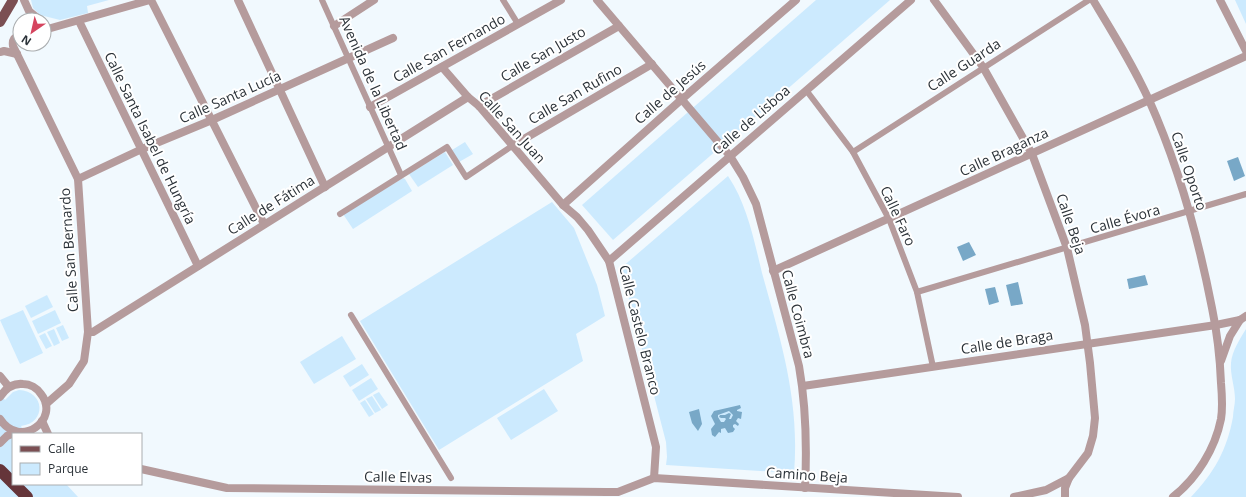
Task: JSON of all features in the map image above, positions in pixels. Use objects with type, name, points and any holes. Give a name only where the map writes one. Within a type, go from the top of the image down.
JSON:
[{"type":"highway","points":[[0,470],[12,481]]},
{"type":"highway","points":[[16,485],[27,497]]},
{"type":"main road","points":[[0,22],[13,0]]},
{"type":"street","points":[[24,0],[26,8],[30,12]]},
{"type":"street","points":[[52,28],[151,0],[264,224]]},
{"type":"street","points":[[238,0],[325,186]]},
{"type":"street","name":"Avenida de la Libertad","points":[[322,0],[401,175]]},
{"type":"street","points":[[334,26],[374,0]]},
{"type":"street","points":[[503,0],[518,24]]},
{"type":"street","name":"Calle San Fernando","points":[[370,107],[561,0]]},
{"type":"street","name":"Calle Coimbra","points":[[597,0],[730,156],[756,204],[803,386],[805,422],[805,488]]},
{"type":"street","name":"Calle de Jesús","points":[[563,204],[796,0]]},
{"type":"street","name":"Calle de Lisboa","points":[[609,261],[911,0]]},
{"type":"street","name":"Calle Beja","points":[[934,0],[983,67],[1032,154],[1067,248],[1088,344],[1095,418],[1093,436],[1088,453],[1069,478]]},
{"type":"street","name":"Calle Guarda","points":[[853,152],[1089,0]]},
{"type":"street","name":"Calle Oporto","points":[[1093,0],[1125,53],[1149,101],[1174,162],[1203,259],[1216,325],[1220,364],[1222,406],[1221,420],[1204,462],[1183,489],[1173,497]]},
{"type":"street","points":[[1220,0],[1246,51]]},
{"type":"street","name":"Calle Santa Isabel de Hungría","points":[[79,21],[198,266]]},
{"type":"street","points":[[52,24],[59,26]]},
{"type":"street","name":"Calle San Justo","points":[[479,106],[619,26]]},
{"type":"street","name":"Calle Santa Lucía","points":[[78,179],[142,149],[212,120],[393,38]]},
{"type":"street","points":[[0,52],[4,51],[17,54]]},
{"type":"street","name":"Calle San Bernardo","points":[[17,54],[78,179],[88,332],[84,361],[69,384],[46,404]]},
{"type":"street","name":"Calle Braganza","points":[[773,271],[1246,56]]},
{"type":"street","name":"Calle San Rufino","points":[[512,146],[652,64]]},
{"type":"street","name":"Calle San Juan","points":[[442,67],[468,97],[479,106],[563,204]]},
{"type":"street","name":"Calle Faro","points":[[806,90],[853,152],[889,219],[917,292],[933,367]]},
{"type":"street","name":"Calle de Fátima","points":[[88,332],[92,332],[468,97]]},
{"type":"street","points":[[340,214],[447,147],[466,177],[512,146]]},
{"type":"street","name":"Calle Évora","points":[[917,292],[1190,212],[1246,194]]},
{"type":"street","name":"Calle Castelo Branco","points":[[563,204],[588,230],[609,261],[656,447],[654,478]]},
{"type":"street","points":[[351,315],[451,478]]},
{"type":"street","name":"Calle Oporto","points":[[1220,364],[1230,336],[1243,318]]},
{"type":"street","name":"Calle de Braga","points":[[803,386],[1216,325],[1243,318]]},
{"type":"street","points":[[0,376],[9,387]]},
{"type":"street","points":[[0,397],[9,387],[16,384],[24,384],[32,386],[38,390],[43,396],[46,404],[46,411],[42,421],[34,429],[22,433],[4,425],[0,419]]},
{"type":"street","points":[[42,421],[48,433]]},
{"type":"street","points":[[0,443],[7,436],[12,435]]},
{"type":"street","name":"Calle Elvas","points":[[142,469],[227,488],[275,489],[618,492],[654,478]]},
{"type":"street","name":"Camino Beja","points":[[654,478],[958,497]]},
{"type":"street","points":[[1039,497],[1046,490],[1069,478]]},
{"type":"street","points":[[1065,497],[1065,488],[1069,478]]},
{"type":"street","points":[[1014,497],[1053,489],[1057,490],[1065,497]]},
{"type":"green space","points":[[31,0],[109,0],[87,6],[88,13],[60,20],[52,18],[52,12],[37,12],[33,8]]},
{"type":"green space","points":[[816,0],[890,0],[613,240],[582,205]]},
{"type":"green space","points":[[1235,0],[1246,0],[1246,24]]},
{"type":"green space","points":[[465,142],[473,154],[459,162],[452,150]]},
{"type":"green space","points":[[445,152],[453,165],[418,187],[409,174]]},
{"type":"green space","points":[[728,176],[735,187],[745,210],[782,347],[792,396],[795,447],[794,473],[666,465],[666,442],[621,268]]},
{"type":"green space","points":[[403,178],[412,191],[353,229],[343,214]]},
{"type":"green space","points":[[552,202],[574,228],[597,285],[605,316],[576,334],[583,361],[439,450],[360,321]]},
{"type":"green space","points":[[47,295],[53,307],[31,318],[25,306]]},
{"type":"green space","points":[[23,310],[43,353],[20,364],[0,320]]},
{"type":"green space","points":[[55,310],[61,323],[38,334],[32,321]]},
{"type":"green space","points":[[63,325],[69,338],[62,341],[56,328]]},
{"type":"green space","points":[[54,329],[60,343],[54,346],[47,332]]},
{"type":"green space","points":[[1246,329],[1246,497],[1191,497],[1213,470],[1227,440],[1233,417],[1235,401],[1231,363],[1233,354]]},
{"type":"green space","points":[[45,333],[52,346],[46,349],[39,336]]},
{"type":"green space","points":[[342,336],[356,359],[314,384],[300,362]]},
{"type":"green space","points":[[362,364],[369,375],[350,387],[343,376]]},
{"type":"green space","points":[[371,378],[378,389],[359,401],[352,390]]},
{"type":"green space","points":[[544,389],[558,411],[511,440],[497,418]]},
{"type":"green space","points":[[19,390],[28,392],[38,401],[40,407],[39,414],[35,419],[29,424],[21,426],[24,433],[12,433],[12,485],[67,485],[78,497],[0,497],[0,393],[5,400],[13,392]]},
{"type":"green space","points":[[379,392],[388,405],[382,409],[373,395]]},
{"type":"green space","points":[[372,396],[381,410],[375,413],[366,399]]},
{"type":"green space","points":[[365,400],[374,414],[369,417],[360,403]]},
{"type":"shaded area","points":[[1238,157],[1245,176],[1234,181],[1227,161]]},
{"type":"shaded area","points":[[969,242],[976,255],[963,261],[957,247]]},
{"type":"shaded area","points":[[1145,275],[1148,285],[1129,289],[1127,279]]},
{"type":"shaded area","points":[[1018,282],[1023,304],[1011,306],[1006,285]]},
{"type":"shaded area","points":[[995,287],[999,302],[989,305],[985,289]]},
{"type":"shaded area","points":[[740,405],[741,408],[737,411],[742,412],[741,419],[738,418],[736,421],[739,424],[738,426],[735,424],[733,425],[735,429],[733,432],[728,433],[725,428],[721,429],[721,433],[719,432],[715,437],[712,435],[711,429],[715,424],[711,416],[714,411]],"holes":[[[729,411],[733,415],[731,419],[729,419],[731,414],[729,413],[720,415],[719,417],[726,419],[724,422],[721,422],[718,417],[718,415]]]},
{"type":"shaded area","points":[[699,409],[702,424],[698,431],[692,423],[689,412]]}]
